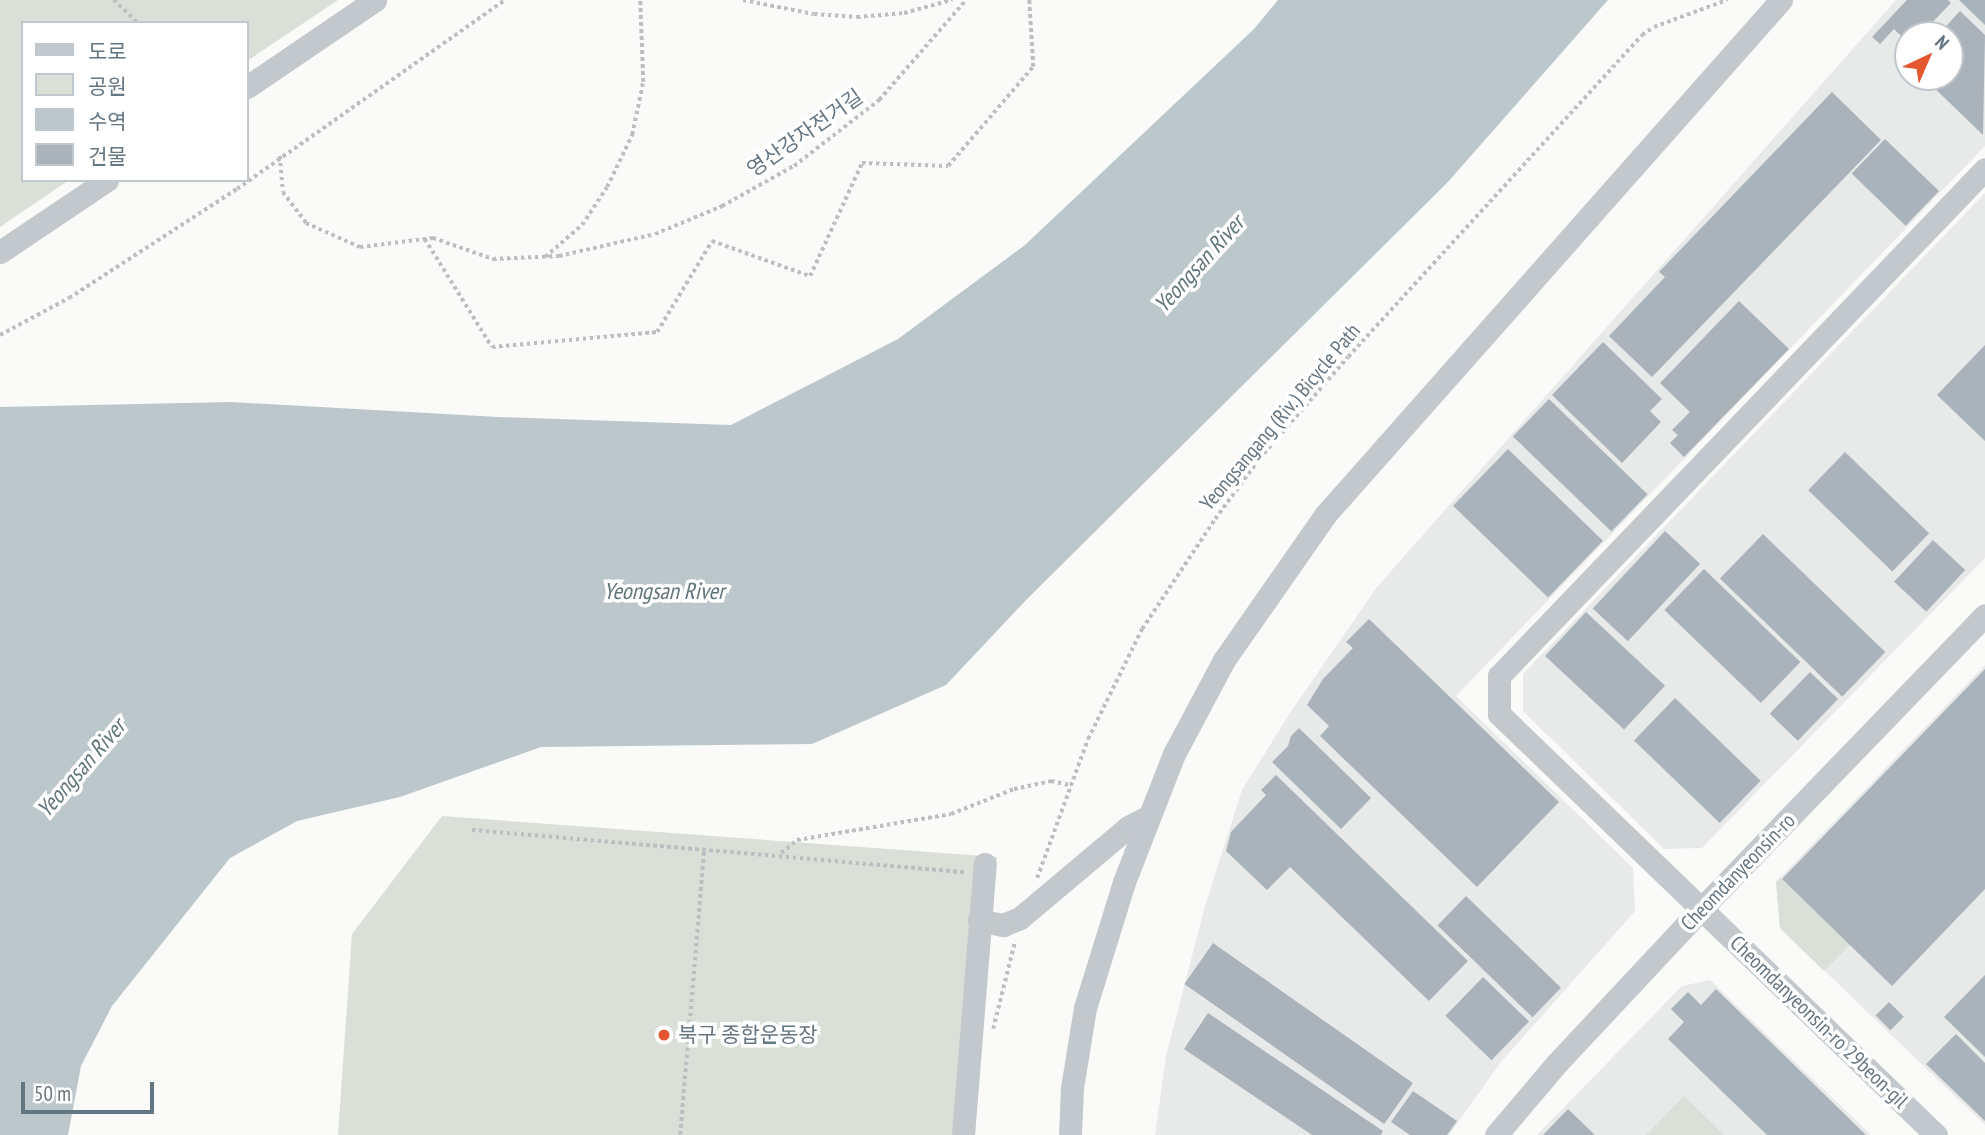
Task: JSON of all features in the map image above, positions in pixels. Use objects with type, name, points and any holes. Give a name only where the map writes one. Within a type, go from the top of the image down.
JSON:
[{"type":"street","points":[[248,86],[374,0]]},
{"type":"street","points":[[1070,1135],[1072,1088],[1085,1008],[1148,817],[1174,754],[1224,660],[1325,515],[1781,0]]},
{"type":"street","name":"Cheomdanyeonsin-ro 29beon-gil","points":[[1936,1135],[1499,714],[1499,676],[1985,169]]},
{"type":"street","points":[[0,252],[104,182]]},
{"type":"street","name":"Cheomdanyeonsin-ro","points":[[1496,1135],[1557,1063],[1702,908],[1985,615]]},
{"type":"street","points":[[979,920],[1003,925],[1020,918],[1128,827],[1148,817]]},
{"type":"street","points":[[963,1135],[984,869]]},
{"type":"path","points":[[114,0],[136,21]]},
{"type":"path","points":[[248,181],[505,0]]},
{"type":"path","points":[[545,257],[582,225],[607,187],[632,135],[643,82],[640,0]]},
{"type":"path","points":[[743,0],[779,9],[857,17],[904,13],[952,0]]},
{"type":"path","name":"영산강자전거길","points":[[280,156],[284,191],[306,223],[360,247],[433,238],[494,259],[545,257],[655,234],[722,206],[794,166],[878,100],[966,0]]},
{"type":"path","points":[[425,239],[492,347],[657,332],[712,241],[810,276],[862,163],[948,166],[1033,67],[1029,0]]},
{"type":"path","name":"Yeongsangang (Riv.) Bicycle Path","points":[[1036,880],[1070,785],[1105,702],[1142,629],[1215,519],[1259,459],[1357,347],[1642,35],[1654,27],[1727,0]]},
{"type":"path","points":[[0,335],[69,298],[246,182]]},
{"type":"path","points":[[779,855],[797,840],[951,814],[1014,789],[1051,781],[1070,785]]},
{"type":"path","points":[[472,830],[984,869]]},
{"type":"path","points":[[680,1135],[704,848]]},
{"type":"path","points":[[993,1029],[1020,918]]},
{"type":"shaded area","points":[[1896,0],[1985,0],[1985,146],[1456,696],[1633,868],[1635,911],[1501,1062],[1449,1135],[1155,1135],[1166,1056],[1205,906],[1242,790],[1290,713],[1377,587]]},
{"type":"shaded area","points":[[1985,193],[1985,558],[1702,848],[1664,849],[1523,711],[1523,674]]},
{"type":"shaded area","points":[[1985,665],[1985,1125],[1780,928],[1776,882]]},
{"type":"shaded area","points":[[1710,980],[1871,1135],[1537,1135],[1682,986]]},
{"type":"green space","points":[[0,0],[338,0],[248,60],[248,21],[21,21],[21,182],[66,182],[0,227]]},
{"type":"green space","name":"북구 종합운동장","points":[[442,816],[997,857],[974,1135],[338,1135],[352,934]]},
{"type":"green space","points":[[1780,878],[1850,945],[1824,971],[1780,928],[1776,882]]},
{"type":"green space","points":[[1684,1096],[1724,1135],[1646,1135]]},
{"type":"water","name":"Yeongsan River","points":[[1278,0],[1608,0],[1447,183],[1027,599],[946,685],[812,744],[541,747],[400,797],[297,821],[230,858],[112,1006],[81,1066],[68,1135],[0,1135],[0,407],[231,402],[498,417],[731,425],[898,339],[1025,245],[1254,29]]},
{"type":"building","points":[[1907,0],[1948,0],[1951,3],[1934,21],[1894,21],[1894,29],[1880,44],[1872,37]]},
{"type":"building","points":[[1959,0],[1985,0],[1985,25]]},
{"type":"building","points":[[1960,11],[1985,35],[1983,135],[1937,91],[1964,91],[1964,21],[1951,21]]},
{"type":"building","points":[[1832,92],[1881,140],[1652,377],[1609,336],[1665,277],[1659,272]]},
{"type":"building","points":[[1885,139],[1939,191],[1906,226],[1852,174]]},
{"type":"building","points":[[1739,301],[1789,349],[1684,457],[1670,443],[1678,435],[1672,430],[1690,412],[1660,383]]},
{"type":"building","points":[[1603,342],[1662,399],[1650,411],[1661,422],[1622,463],[1552,395]]},
{"type":"building","points":[[1985,345],[1985,441],[1937,395]]},
{"type":"building","points":[[1549,399],[1648,494],[1611,532],[1513,436]]},
{"type":"building","points":[[1508,449],[1603,541],[1548,598],[1453,506]]},
{"type":"building","points":[[1845,452],[1929,533],[1892,571],[1808,490]]},
{"type":"building","points":[[1665,531],[1700,564],[1628,641],[1593,609]]},
{"type":"building","points":[[1763,534],[1885,652],[1842,697],[1720,579]]},
{"type":"building","points":[[1933,540],[1965,570],[1926,612],[1894,582]]},
{"type":"building","points":[[1704,569],[1800,662],[1761,703],[1664,610]]},
{"type":"building","points":[[1586,612],[1665,686],[1624,730],[1545,656]]},
{"type":"building","points":[[1369,619],[1559,802],[1477,887],[1320,736],[1329,726],[1307,705],[1323,679],[1353,648],[1346,642]]},
{"type":"building","points":[[1985,669],[1985,889],[1892,986],[1782,879]]},
{"type":"building","points":[[1810,672],[1838,699],[1798,741],[1770,714]]},
{"type":"building","points":[[1675,698],[1761,781],[1720,823],[1634,740]]},
{"type":"building","points":[[1299,728],[1371,798],[1341,829],[1272,762],[1288,746],[1291,736]]},
{"type":"building","points":[[1276,775],[1468,961],[1429,1001],[1290,867],[1267,890],[1226,851],[1231,832],[1266,795],[1261,790]]},
{"type":"building","points":[[1466,896],[1561,988],[1532,1017],[1438,925]]},
{"type":"building","points":[[1213,943],[1413,1083],[1384,1124],[1184,984]]},
{"type":"building","points":[[1985,975],[1985,1057],[1944,1017]]},
{"type":"building","points":[[1483,977],[1529,1021],[1492,1060],[1445,1016]]},
{"type":"building","points":[[1716,989],[1866,1135],[1767,1135],[1668,1039],[1684,1022],[1671,1009],[1688,992],[1701,1005]]},
{"type":"building","points":[[1889,1002],[1904,1017],[1890,1030],[1876,1015]]},
{"type":"building","points":[[1208,1013],[1383,1131],[1381,1135],[1312,1135],[1184,1049]]},
{"type":"building","points":[[1956,1034],[1985,1063],[1985,1121],[1926,1064]]},
{"type":"building","points":[[1413,1091],[1457,1121],[1447,1135],[1410,1135],[1391,1122]]},
{"type":"building","points":[[1568,1109],[1595,1135],[1543,1135]]},
{"type":"place","name":"북구 종합운동장","points":[[664,1035]]}]
